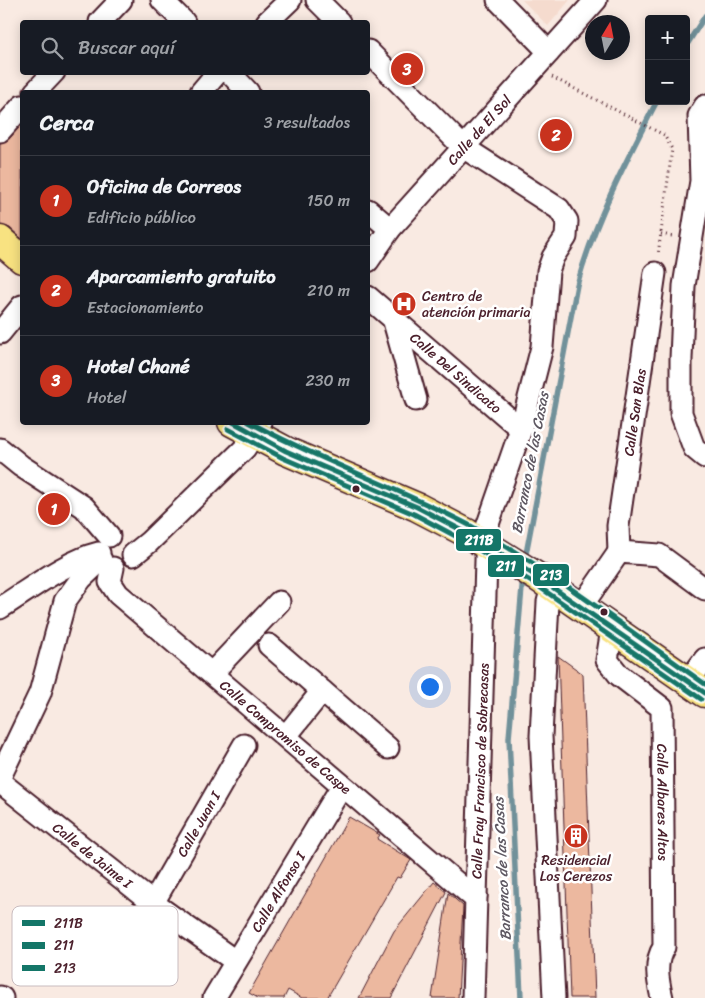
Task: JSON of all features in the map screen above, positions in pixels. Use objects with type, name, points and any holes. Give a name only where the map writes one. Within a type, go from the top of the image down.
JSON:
[{"type":"highway","points":[[0,240],[20,258]]},
{"type":"highway","points":[[249,427],[417,507],[495,550],[545,582],[697,688]]},
{"type":"street","points":[[102,20],[121,0]]},
{"type":"street","points":[[162,0],[182,20]]},
{"type":"street","points":[[269,20],[290,0]]},
{"type":"street","points":[[317,0],[337,20]]},
{"type":"street","points":[[498,0],[549,52]]},
{"type":"street","name":"Calle de El Sol","points":[[370,258],[390,230],[463,146],[596,0]]},
{"type":"street","points":[[370,53],[463,146]]},
{"type":"street","points":[[37,90],[51,75]]},
{"type":"street","points":[[203,90],[215,75]]},
{"type":"street","points":[[232,75],[246,90]]},
{"type":"street","points":[[705,106],[699,116],[701,180],[684,286],[681,359],[681,413],[694,448],[705,457]]},
{"type":"street","points":[[0,131],[20,108]]},
{"type":"street","name":"Calle Fray Francisco de Sobrecasas","points":[[463,146],[560,208],[567,221],[566,237],[553,258],[548,271],[542,347],[521,429],[487,527],[495,550],[476,896],[473,998]]},
{"type":"street","points":[[370,212],[390,230]]},
{"type":"street","name":"Calle San Blas","points":[[620,552],[618,526],[655,273]]},
{"type":"street","name":"Calle Del Sindicato","points":[[370,299],[521,429]]},
{"type":"street","points":[[0,333],[20,308]]},
{"type":"street","points":[[393,318],[416,400]]},
{"type":"street","points":[[0,608],[47,578],[89,555],[105,554],[128,564],[133,555],[149,542],[245,448],[249,427]]},
{"type":"street","points":[[0,449],[21,466],[84,507],[105,554]]},
{"type":"street","points":[[0,778],[40,693],[65,601],[81,579],[105,554],[119,535],[128,540],[133,555]]},
{"type":"street","points":[[581,607],[620,552],[659,555],[705,589]]},
{"type":"street","name":"Calle Compromiso de Caspe","points":[[105,554],[112,588],[342,786],[472,896],[476,896]]},
{"type":"street","points":[[47,578],[65,601]]},
{"type":"street","points":[[545,582],[548,602],[541,736],[554,998]]},
{"type":"street","points":[[212,673],[279,602]]},
{"type":"street","name":"Calle Albares Altos","points":[[612,629],[607,660],[619,676],[662,708],[664,947],[658,956],[658,982],[662,998]]},
{"type":"street","points":[[269,645],[388,748]]},
{"type":"street","points":[[697,688],[705,659]]},
{"type":"street","points":[[286,736],[322,691]]},
{"type":"street","name":"Calle Juan I","points":[[153,903],[244,745]]},
{"type":"street","name":"Calle de Jaime I","points":[[0,782],[157,906]]},
{"type":"street","name":"Calle Alfonso I","points":[[214,998],[342,786]]},
{"type":"street","name":"Calle de Jaime I","points":[[178,921],[235,961]]},
{"type":"path","points":[[534,68],[664,135],[672,148],[655,273]]},
{"type":"shaded area","points":[[522,0],[570,0],[548,26]]},
{"type":"building","points":[[20,126],[20,237],[10,228],[0,225],[0,143],[9,139]]},
{"type":"building","name":"Residencial Los Cerezos","points":[[558,656],[583,674],[595,998],[570,998]]},
{"type":"building","points":[[349,817],[380,835],[377,839],[411,860],[400,878],[397,877],[327,998],[302,998],[288,990],[284,998],[258,998],[249,993]]},
{"type":"building","points":[[434,882],[446,892],[391,998],[359,998],[394,931]]},
{"type":"building","points":[[448,893],[463,906],[458,998],[432,998]]},
{"type":"waterway","name":"Barranco de las Casas","points":[[690,40],[705,16]]},
{"type":"waterway","name":"Barranco de las Casas","points":[[525,559],[577,285],[602,214],[655,105]]},
{"type":"waterway","name":"Barranco de las Casas","points":[[521,998],[509,738],[523,576]]},
{"type":"transit line","name":"211B","points":[[238,425],[286,451],[417,507],[467,533],[539,578],[705,693]]},
{"type":"transit line","name":"213","points":[[255,425],[303,449],[442,511],[499,542],[589,601],[705,684]]},
{"type":"transit line","name":"211","points":[[228,429],[283,458],[414,514],[463,540],[535,584],[701,699]]},
{"type":"place","name":"Hotel Chané","points":[[407,69]]},
{"type":"place","name":"Aparcamiento gratuito","points":[[556,135]]},
{"type":"place","name":"Centro de atención primaria","points":[[404,304]]},
{"type":"place","name":"Oficina de Correos","points":[[54,509]]},
{"type":"place","name":"Residencial Los Cerezos","points":[[576,836]]}]
